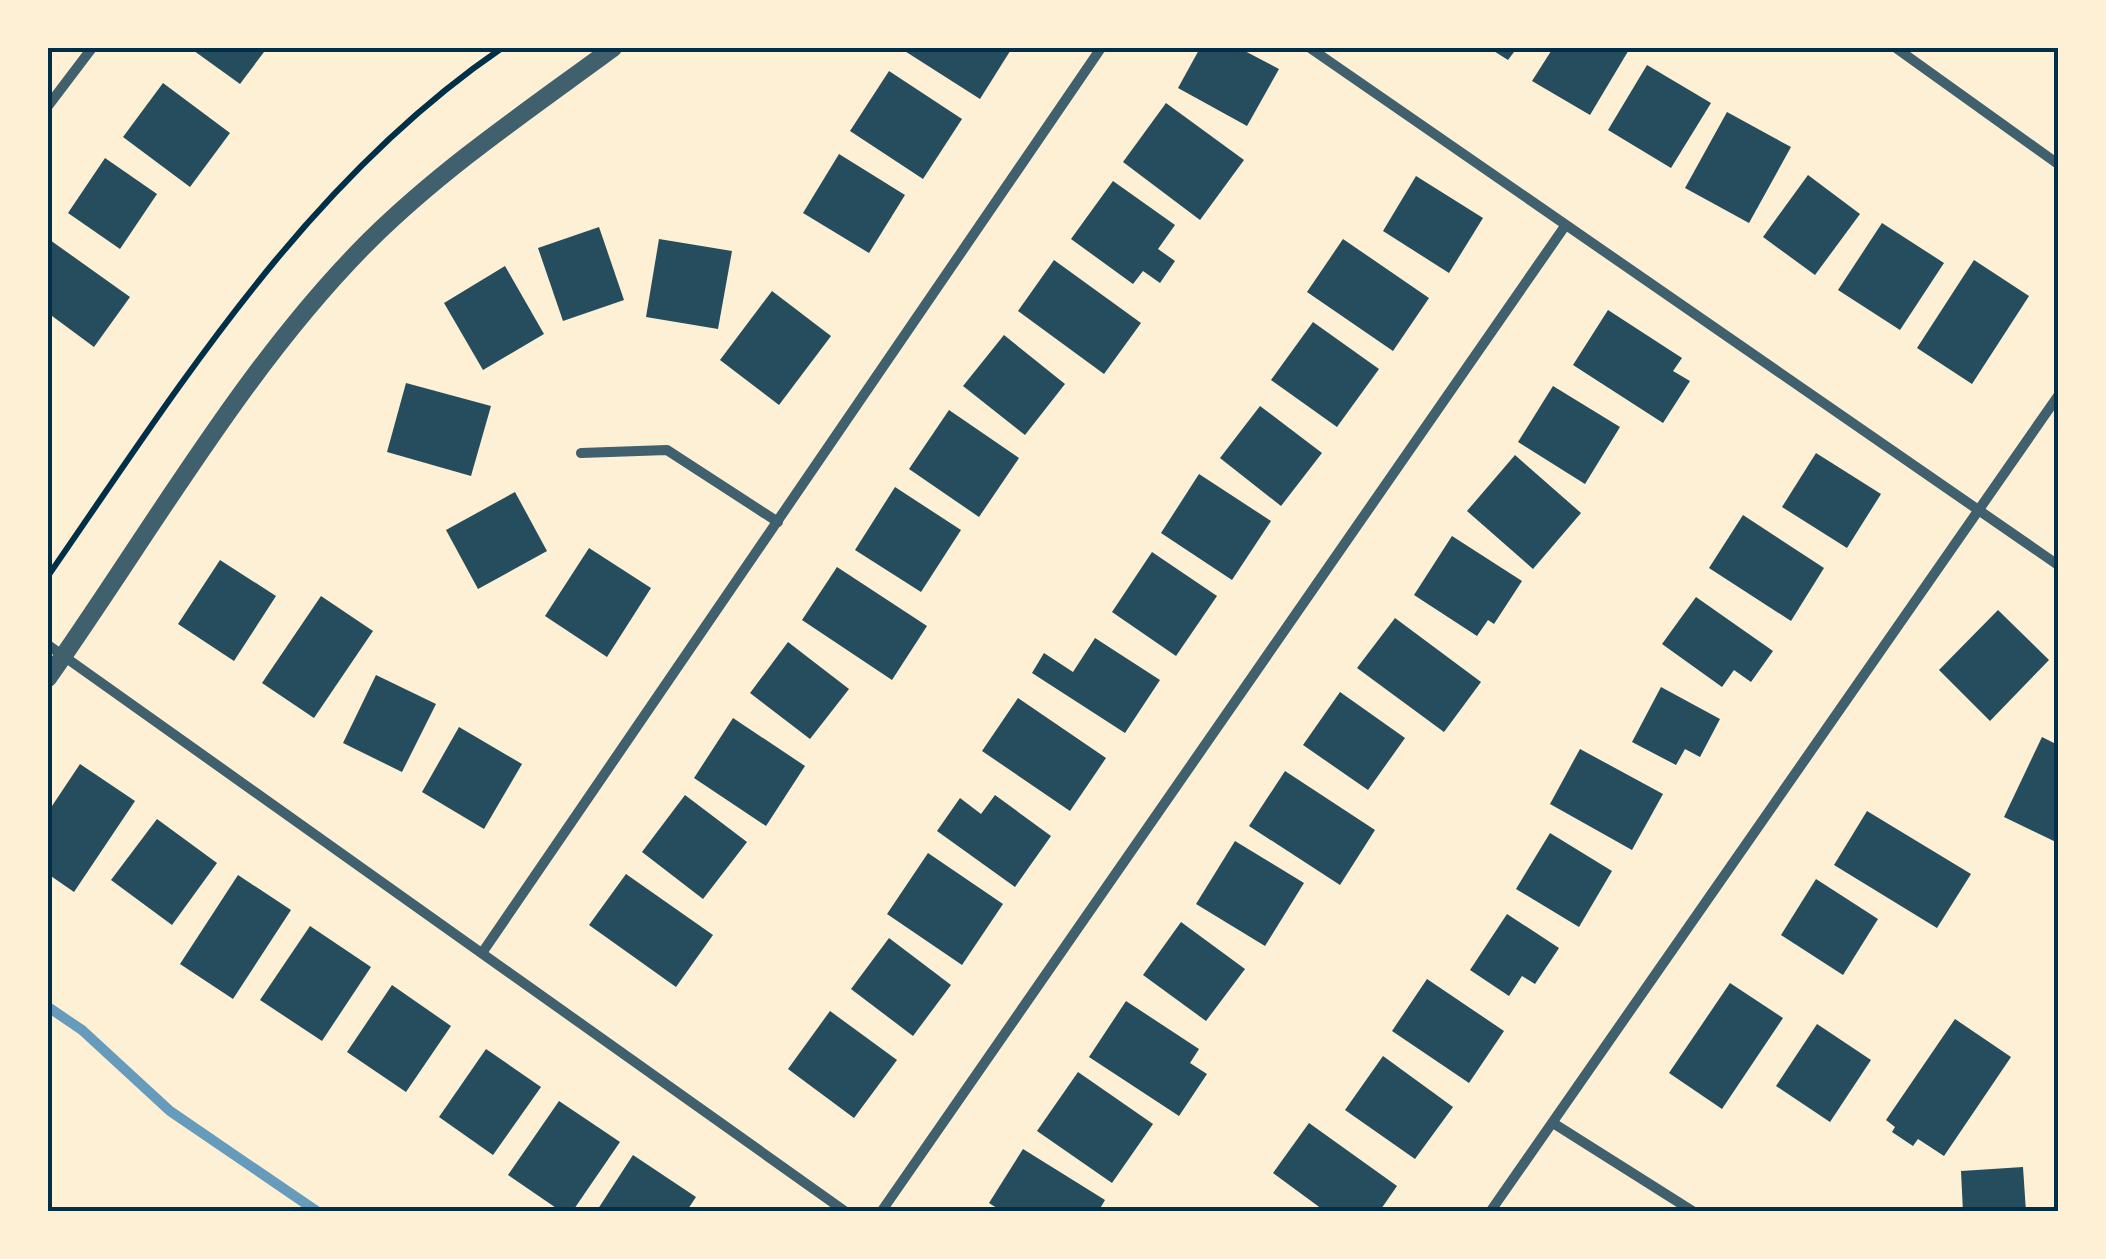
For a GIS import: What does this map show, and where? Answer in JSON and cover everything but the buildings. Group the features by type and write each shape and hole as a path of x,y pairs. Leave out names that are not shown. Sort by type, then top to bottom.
{"street":[{"path":"48,106 92,48"},
{"path":"48,678 56,650 299,322 367,243 424,188 614,48"},
{"path":"482,954 1101,48"},
{"path":"1310,48 2058,564"},
{"path":"1896,48 2058,164"},
{"path":"881,1212 1565,226"},
{"path":"1490,1212 2058,396"},
{"path":"582,453 667,450 778,522"},
{"path":"56,650 846,1212"},
{"path":"1553,1123 1694,1212"}],"path":[{"path":"48,576 203,353 288,244 370,155 465,73 502,48"}],"waterway":[{"path":"48,1007 82,1030 170,1111 318,1212"}]}
